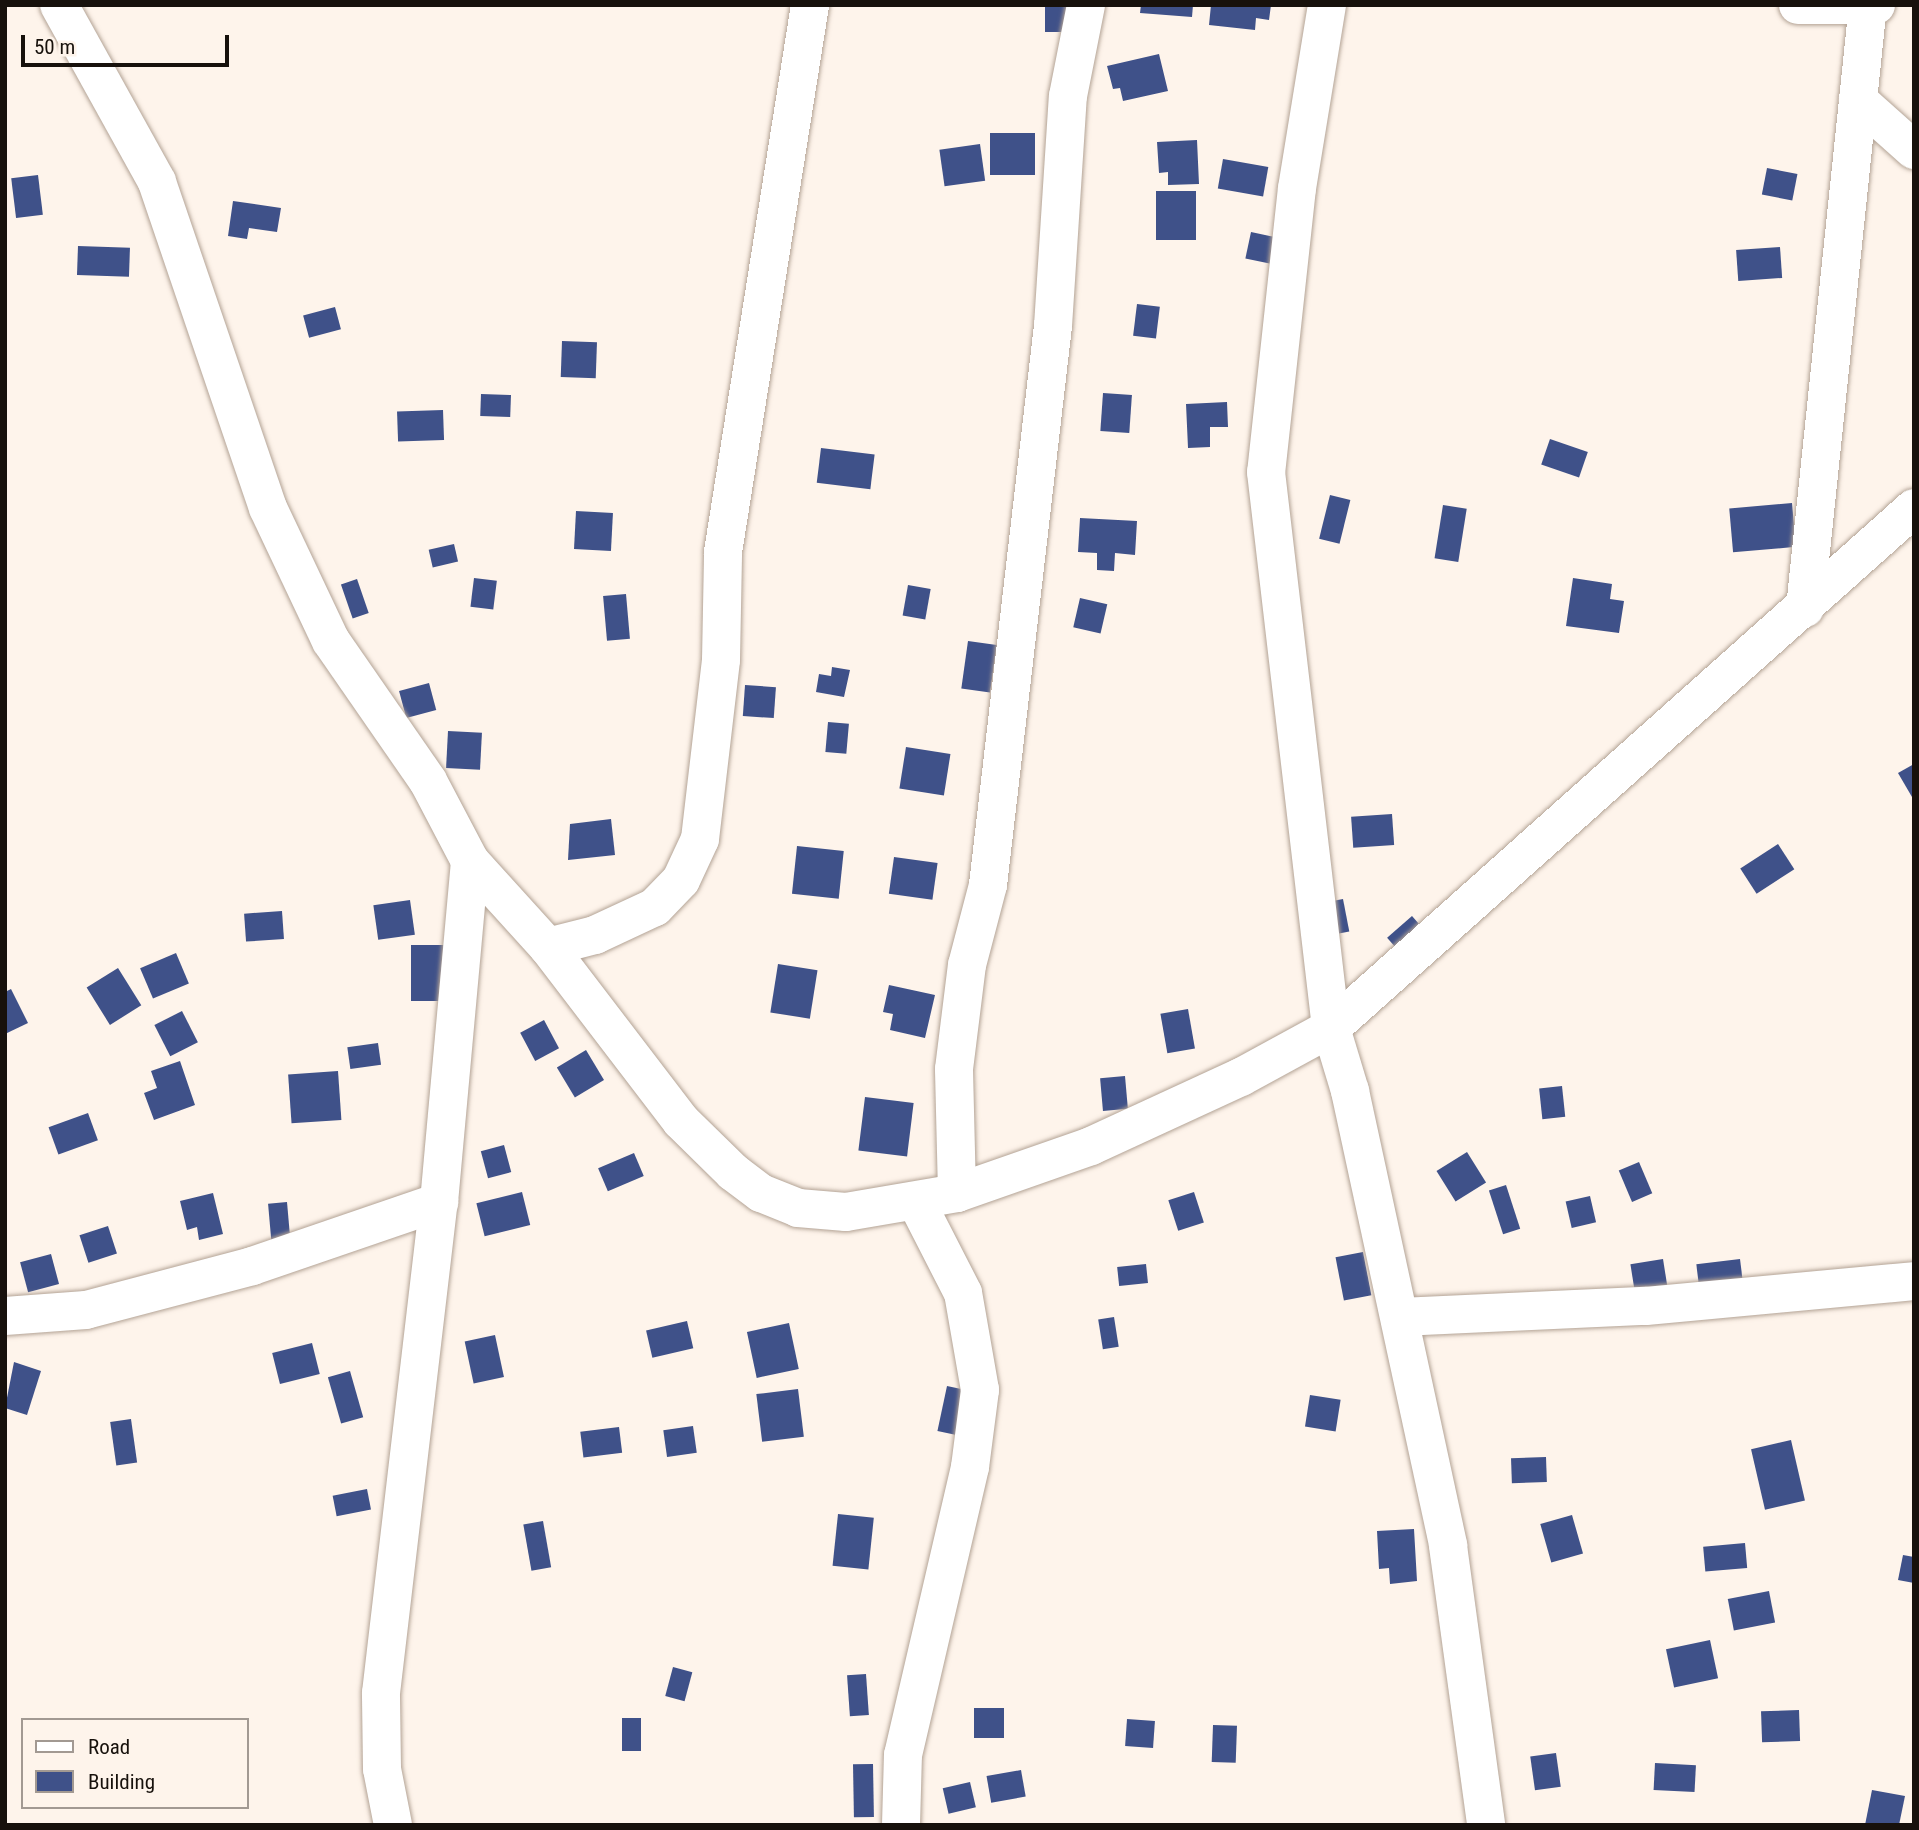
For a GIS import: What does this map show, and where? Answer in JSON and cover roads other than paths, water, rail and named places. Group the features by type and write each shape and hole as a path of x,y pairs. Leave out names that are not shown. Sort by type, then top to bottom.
{"street":[{"path":"59,5 157,182 268,508 331,642 428,781 470,861 548,947 681,1121 761,1193 798,1208 846,1212 916,1203 957,1193 1091,1146 1241,1077 1331,1028 1914,508"},
{"path":"548,947 595,936 655,907 681,880 699,839 721,660 723,552 810,5"},
{"path":"957,1193 954,1069 967,965 988,885 1053,326 1068,96 1086,5"},
{"path":"1327,5 1297,188 1266,472 1331,1028 1401,1317 1448,1546 1486,1825"},
{"path":"1798,5 1871,6 1858,100 1805,608"},
{"path":"1858,100 1914,150"},
{"path":"393,1825 382,1769 381,1693 439,1202 470,861"},
{"path":"5,1316 99,1307 252,1266 439,1202"},
{"path":"901,1825 904,1755 970,1466 980,1390 963,1293 916,1203"},
{"path":"1401,1317 1646,1306 1821,1294 1914,1281"}]}
